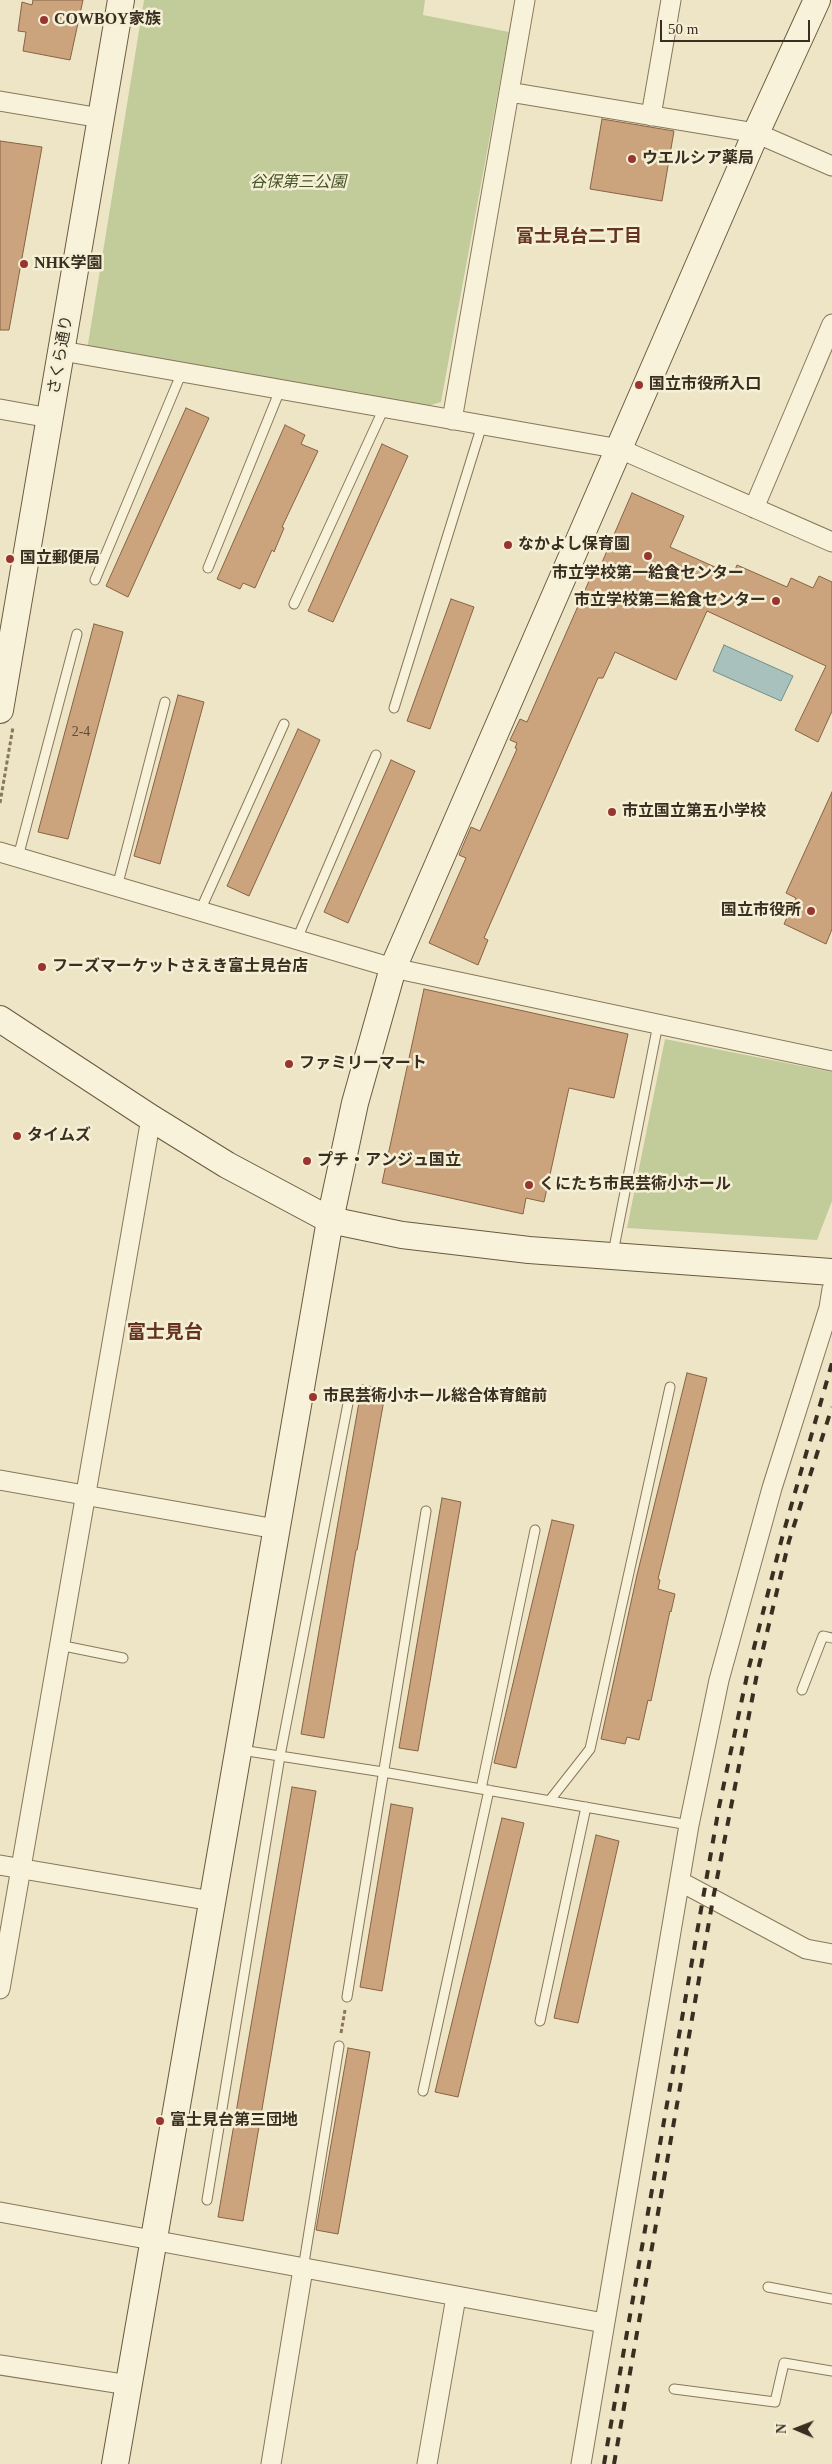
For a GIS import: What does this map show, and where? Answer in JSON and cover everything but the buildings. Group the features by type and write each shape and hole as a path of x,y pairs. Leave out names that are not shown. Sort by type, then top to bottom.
{"street":[{"name":"さくら通り","path":"0,710 121,0"},
{"path":"452,420 525,0"},
{"path":"651,116 671,0"},
{"path":"116,2464 330,1220 355,1103 393,968 620,450 756,133 817,0"},
{"path":"509,92 756,133 832,166"},
{"path":"0,101 101,118"},
{"path":"754,508 832,324"},
{"path":"62,351 620,450 832,542"},
{"path":"0,409 50,418"},
{"path":"9,855 393,968 832,1061"},
{"path":"0,1019 151,1118 280,1195 330,1220 402,1235 612,1256 832,1272"},
{"path":"0,1988 151,1118"},
{"path":"581,2464 681,1882 689,1825 719,1680 772,1488 829,1308 832,1289"},
{"path":"0,1480 276,1529"},
{"path":"0,1864 212,1901"},
{"path":"681,1882 806,1949 832,1954"},
{"path":"0,2212 303,2270 604,2324"},
{"path":"271,2464 303,2270"},
{"path":"427,2464 456,2297"},
{"path":"0,2364 129,2385"}],"lane":[{"path":"95,580 182,372"},
{"path":"208,568 280,390"},
{"path":"294,604 384,408"},
{"path":"394,708 482,425"},
{"path":"9,855 77,634"},
{"path":"117,886 165,702"},
{"path":"200,911 284,724"},
{"path":"297,940 376,754"},
{"path":"612,1256 658,1024"},
{"path":"550,1800 590,1749 670,1387"},
{"path":"207,2200 280,1756 350,1392"},
{"path":"347,1997 426,1511"},
{"path":"423,2091 485,1789 535,1530"},
{"path":"802,1690 824,1636 832,1638"},
{"path":"59,1645 123,1658"},
{"path":"238,1750 383,1772 689,1825"},
{"path":"540,2021 586,1807"},
{"path":"303,2270 339,2046"},
{"path":"768,2287 832,2299"},
{"path":"674,2389 775,2402 784,2363 832,2371"}],"path":[{"path":"339,2046 347,1997"}],"green space":[{"name":"谷保第三公園","path":"144,0 425,0 423,15 509,32 441,402 425,407 87,350"},
{"path":"665,1039 832,1072 832,1201 817,1240 627,1228"}],"water":[{"path":"724,645 793,676 781,701 713,671"}],"railway":[{"path":"604,2464 719,1807 748,1671 782,1538 832,1363"},
{"path":"614,2464 713,1899 757,1674 789,1541 832,1407"}],"place":[{"name":"COWBOY家族","path":"44,20"},
{"name":"ウエルシア薬局","path":"632,159"},
{"name":"NHK学園","path":"24,264"},
{"name":"国立市役所入口","path":"639,385"},
{"name":"なかよし保育園","path":"508,545"},
{"name":"市立学校第一給食センター","path":"648,556"},
{"name":"国立郵便局","path":"10,559"},
{"name":"市立学校第二給食センター","path":"776,601"},
{"name":"市立国立第五小学校","path":"612,812"},
{"name":"国立市役所","path":"811,911"},
{"name":"フーズマーケットさえき富士見台店","path":"42,967"},
{"name":"ファミリーマート","path":"289,1064"},
{"name":"タイムズ","path":"17,1136"},
{"name":"プチ・アンジュ国立","path":"307,1161"},
{"name":"くにたち市民芸術小ホール","path":"529,1185"},
{"name":"市民芸術小ホール総合体育館前","path":"313,1397"},
{"name":"富士見台第三団地","path":"160,2121"}],"district":[{"name":"富士見台二丁目","path":"579,237"},
{"name":"富士見台","path":"165,1333"}]}
